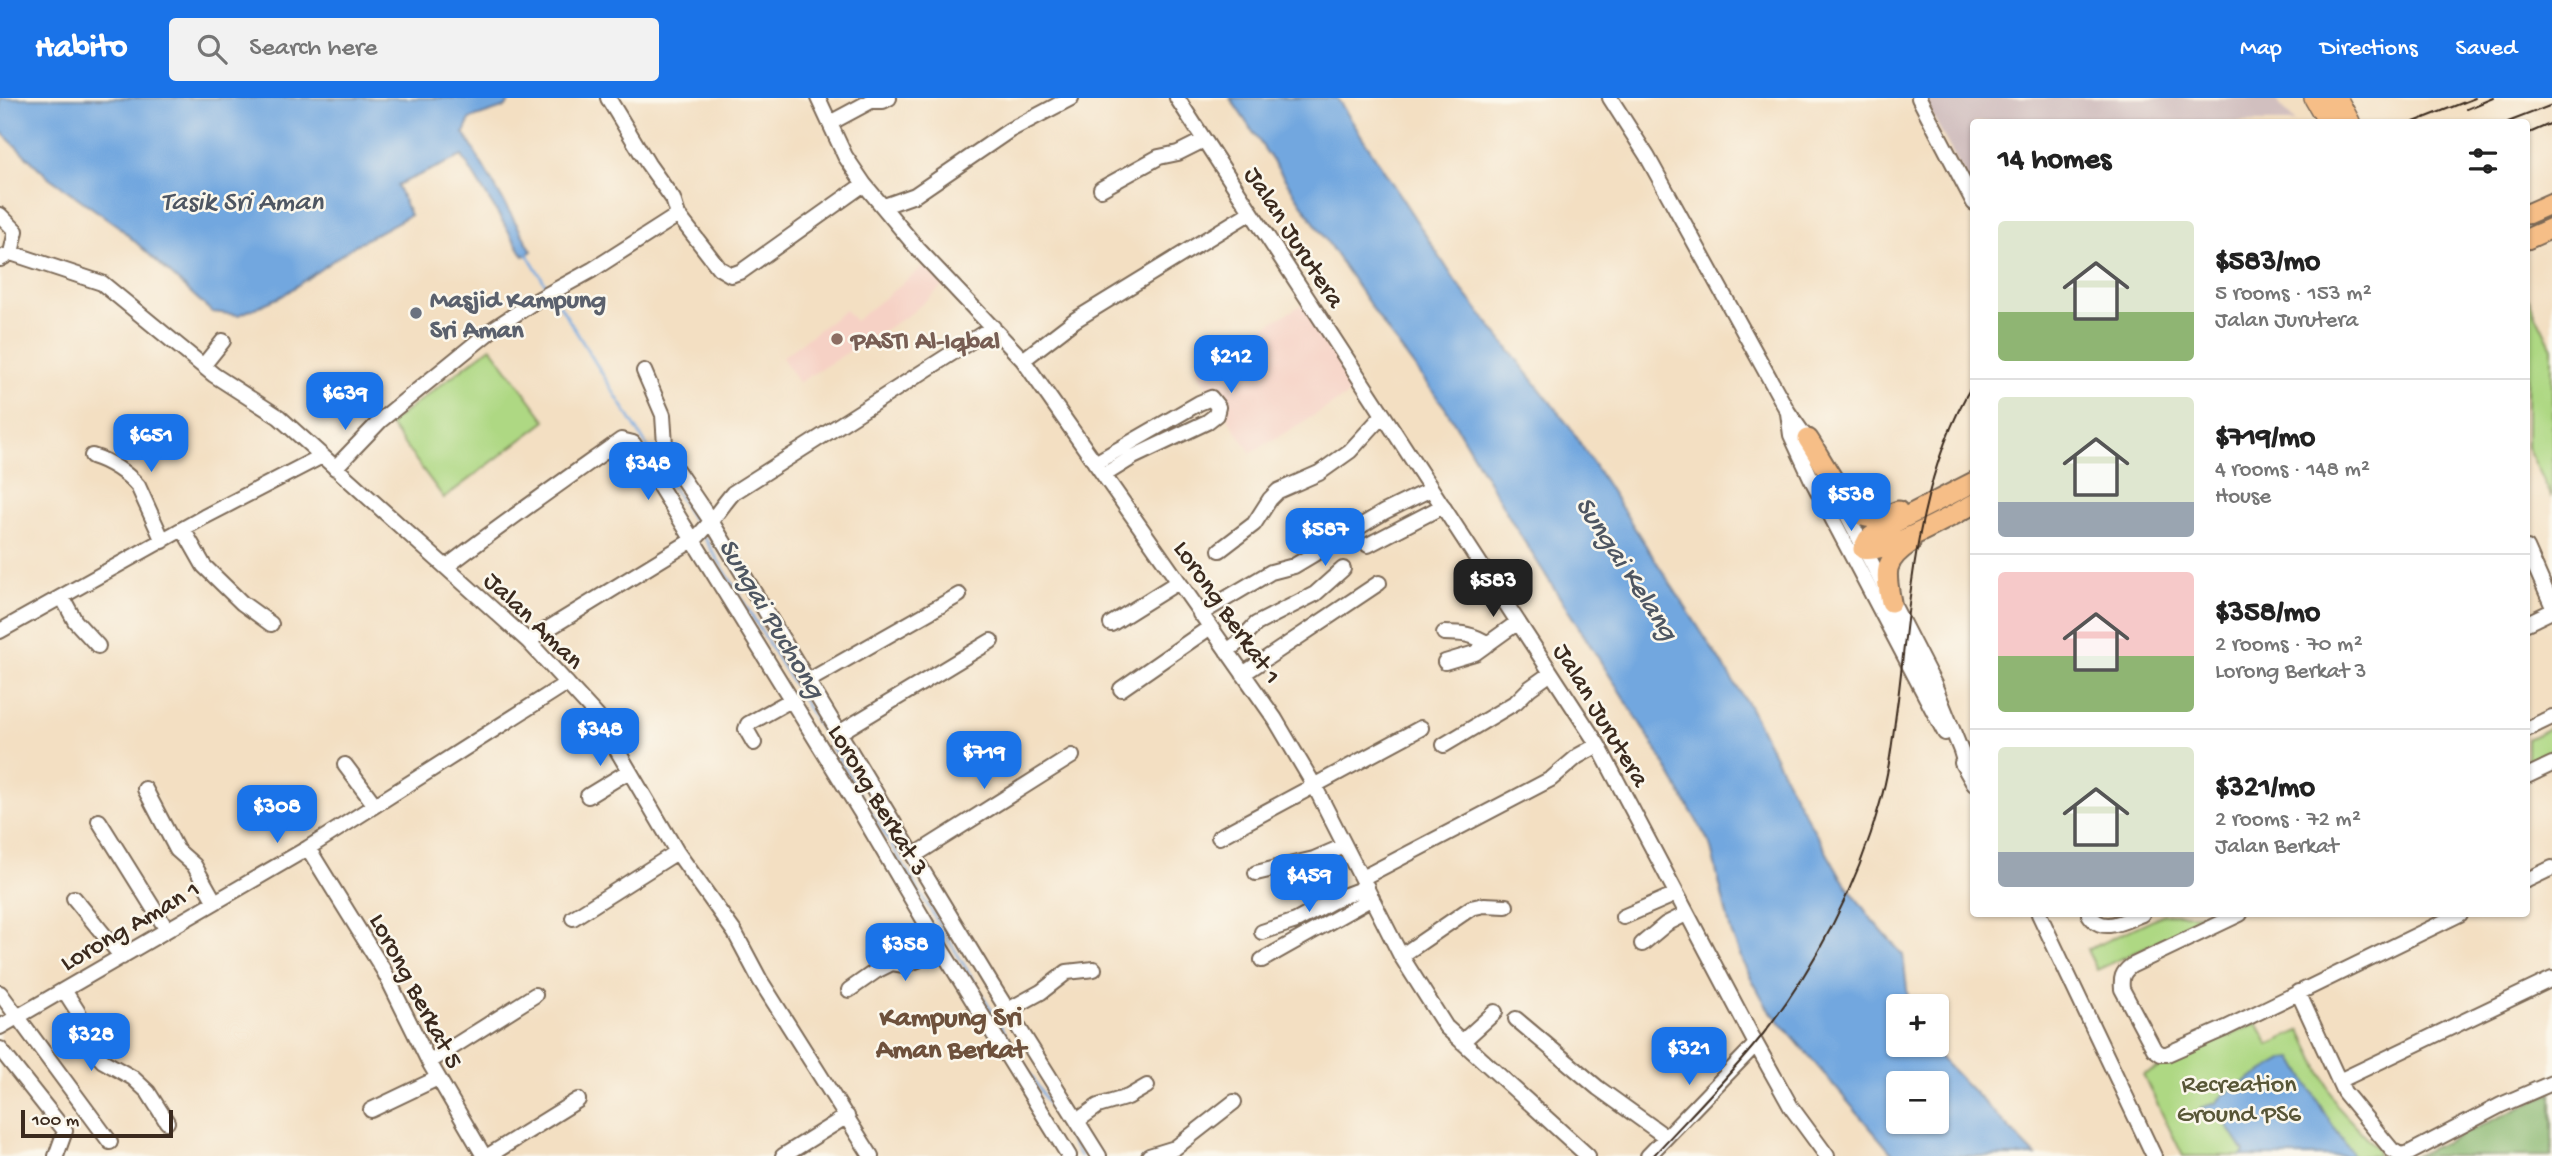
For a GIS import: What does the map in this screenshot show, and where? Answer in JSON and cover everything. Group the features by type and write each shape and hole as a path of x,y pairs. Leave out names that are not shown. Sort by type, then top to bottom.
{"highway":[{"path":"2315,98 2327,119"},
{"path":"2336,98 2347,119"}],"main road":[{"path":"2530,213 2552,203"},
{"path":"2530,238 2552,228"},
{"path":"1808,439 1853,510 1861,515 1870,518 1884,517 1944,496"},
{"path":"1966,508 1896,543 1874,551 1863,549 1868,539 1880,530 1970,484"},
{"path":"1891,602 1886,581 1887,566 1892,557 1966,508"}],"street":[{"path":"608,98 673,199 678,215 719,268 731,275 736,275 864,184"},
{"name":"Lorong Berkat 1","path":"818,98 845,156 864,184 918,249 1023,360 1275,719 1314,785 1401,956 1446,1027 1588,1156"},
{"path":"830,123 871,101 889,98"},
{"path":"884,206 915,195 1010,130 1071,98"},
{"name":"Jalan Jurutera","path":"1177,98 1598,745 1756,1044 1791,1107 1823,1155"},
{"path":"1611,98 1653,167 1788,412 1808,439 1934,684 1967,771"},
{"path":"1919,98 1970,194"},
{"path":"1101,189 1159,157 1178,153 1204,140"},
{"path":"1023,360 1075,320 1251,212"},
{"path":"0,215 16,231 5,256"},
{"path":"335,468 391,411 493,329 678,215"},
{"name":"Jalan Aman","path":"5,256 102,283 203,366 279,417 528,641 597,716 677,852 735,933 760,980 871,1156"},
{"path":"528,641 701,532 733,493 993,327"},
{"path":"203,366 223,341"},
{"path":"644,371 663,415 669,459 701,532"},
{"path":"1210,398 1218,407 1216,415 1207,422 1133,457 1099,469 1199,403 1210,398"},
{"path":"1788,412 1791,435 1803,461 1900,649 1970,777"},
{"path":"1220,550 1254,524 1278,491 1319,473 1350,451 1383,415"},
{"path":"446,567 523,508 557,487 621,440 633,443 808,681 1099,1156"},
{"path":"92,456 104,460 138,486 163,541"},
{"path":"0,631 183,529 322,456"},
{"path":"1803,461 1845,530 1863,549 1868,575 1895,628 1900,649"},
{"path":"1200,614 1271,572 1294,566 1384,512 1431,489"},
{"path":"1368,545 1443,506"},
{"path":"183,529 204,566 242,603 271,624"},
{"name":"Lorong Berkat 3","path":"701,532 791,700 1069,1156"},
{"path":"2530,555 2552,605"},
{"path":"1227,651 1256,624 1315,594 1343,569"},
{"path":"1111,624 1178,582"},
{"path":"1243,674 1379,583"},
{"path":"808,681 959,595"},
{"path":"62,597 75,621 98,646"},
{"path":"2530,622 2552,611"},
{"path":"1445,662 1468,656 1518,622"},
{"path":"1121,689 1209,628"},
{"path":"1444,633 1462,632 1475,635 1489,643"},
{"path":"839,733 991,641"},
{"path":"1444,745 1516,702 1551,673"},
{"name":"Lorong Aman 1","path":"0,1027 308,848 566,683"},
{"path":"754,743 746,726 791,700"},
{"path":"2530,728 2552,717"},
{"path":"1219,837 1420,728"},
{"path":"1262,960 1367,888 1551,779 1578,756 1598,745"},
{"path":"889,859 913,851 1072,756"},
{"path":"2530,775 2552,764"},
{"path":"345,765 375,805"},
{"path":"588,796 629,771"},
{"path":"145,789 177,850 194,865 215,902"},
{"path":"860,811 880,799"},
{"path":"99,821 167,930"},
{"path":"1256,873 1314,859 1344,846"},
{"name":"Lorong Berkat 5","path":"308,848 384,971 429,1062 486,1156"},
{"path":"573,918 677,852"},
{"path":"2530,879 2552,868"},
{"path":"1262,932 1296,921 1338,898 1367,888"},
{"path":"1623,917 1676,894"},
{"path":"74,898 122,957"},
{"path":"1401,956 1471,908 1485,905 1506,906"},
{"path":"1642,944 1666,924 1686,914"},
{"path":"2040,917 2154,1156"},
{"path":"2091,917 2102,925 2112,926 2134,917"},
{"path":"2234,917 2124,971 2122,989 2154,1049 2161,1054 2167,1054 2226,1028 2454,917"},
{"path":"849,990 876,971 892,964 904,965 919,960 938,944"},
{"path":"1008,1010 1033,997 1067,972 1094,969"},
{"path":"2339,1081 2552,979"},
{"path":"968,993 990,982"},
{"path":"64,990 78,1013 93,1051 103,1061 133,1078 148,1092 167,1122"},
{"path":"2298,992 2344,1092 2392,1150 2401,1155 2552,1083"},
{"path":"0,993 110,1142"},
{"path":"429,1062 535,995"},
{"path":"1462,1042 1495,1012"},
{"path":"1516,1019 1598,1088 1665,1137"},
{"path":"1648,1156 1756,1044"},
{"path":"0,1049 65,1131 56,1156"},
{"path":"371,1110 438,1078"},
{"path":"1077,1121 1098,1107 1128,1097 1147,1086"},
{"path":"486,1156 578,1100"},
{"path":"1149,1156 1182,1143 1234,1102"},
{"path":"783,1156 847,1116"}],"shaded area":[{"path":"1923,98 2274,98 2292,119 1970,119 1970,186"},
{"name":"PASTI Al-Iqbal","path":"928,263 944,285 910,314 798,383 782,357 845,310 855,321"},
{"path":"1303,304 1358,389 1251,453 1195,368"}],"green space":[{"path":"2530,302 2552,348 2552,497 2530,453"},
{"path":"491,347 546,421 444,498 389,424"},
{"path":"2552,727 2552,755 2530,766 2530,738"},
{"path":"2158,917 2210,917 2097,970 2087,950"},
{"name":"Recreation Ground PS6","path":"2257,1023 2269,1045 2301,1030 2337,1106 2377,1149 2378,1156 2183,1156 2143,1075"},
{"path":"2552,1093 2552,1156 2415,1156"}],"water":[{"name":"Tasik Sri Aman","path":"0,98 511,98 506,107 470,119 464,133 532,251 524,256 462,156 397,185 410,215 355,245 282,296 239,315 212,312 118,226 47,176 0,131"},
{"name":"Sungai Kelang","path":"1230,98 1337,98 1456,282 1569,426 1749,706 1840,876 1873,921 1903,955 1908,994 1886,994 1886,1057 1940,1057 2036,1156 1894,1156 1767,1007 1743,963 1731,932 1710,844 1650,739 1517,530 1446,409 1391,336"},
{"path":"2293,1058 2352,1156 2241,1156 2244,1152 2219,1113 2205,1116 2200,1108 2216,1103 2223,1095 2285,1059"}],"waterway":[{"name":"Sungai Puchong","path":"526,252 548,288"},
{"name":"Sungai Puchong","path":"554,296 698,528"},
{"name":"Sungai Puchong","path":"704,537 1080,1156"}],"tram line":[{"path":"2422,119 2475,98"},
{"path":"2467,109 2493,98"},
{"path":"2516,119 2552,105"},
{"path":"2530,133 2552,123"},
{"path":"1653,1156 1734,1068 1780,1012 1816,956 1859,866 1880,803 1889,764 1913,576 1928,496 1940,456 1970,390"}],"place":[{"name":"Masjid Kampung Sri Aman","path":"416,313"},
{"name":"PASTI Al-Iqbal","path":"837,339"}],"district":[{"name":"Kampung Sri Aman Berkat","path":"951,1031"}]}
